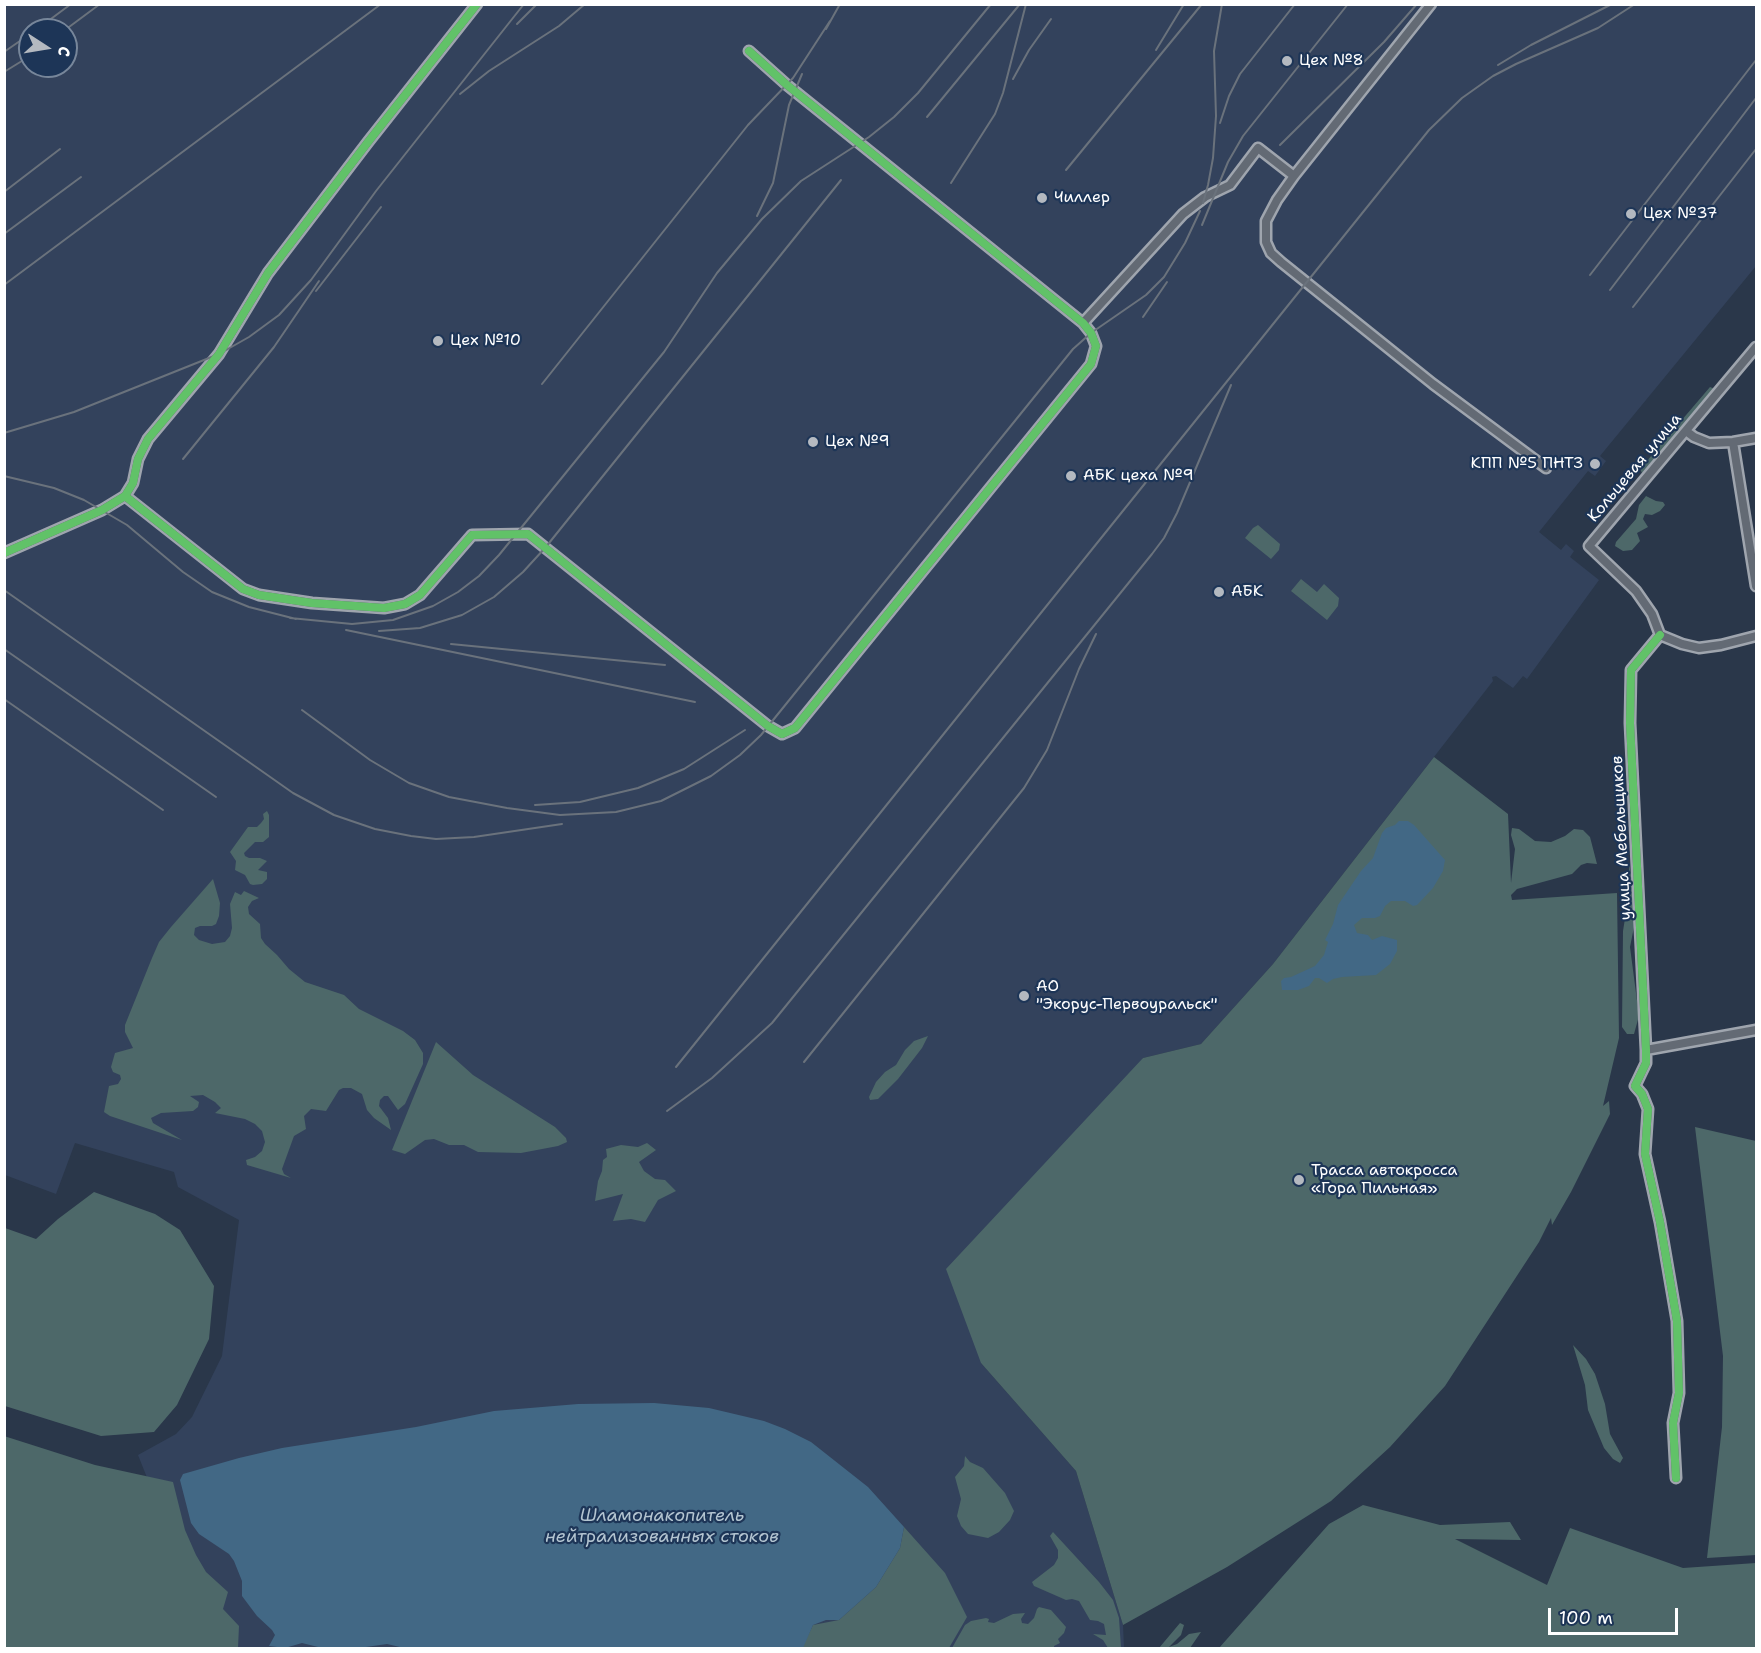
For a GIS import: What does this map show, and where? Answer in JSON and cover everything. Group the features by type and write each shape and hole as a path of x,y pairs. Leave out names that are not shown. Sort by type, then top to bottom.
{"street":[{"path":"4,554 102,510 125,496 133,483 138,459 148,439 219,354 268,273 477,4"},
{"path":"1431,4 1294,176 1266,221 1266,242 1271,253 1433,384 1546,468"},
{"path":"125,496 243,589 260,595 312,603 384,608 405,604 420,596 472,535 528,534 768,726 777,732 786,733 795,728 1091,363 1096,346 1083,322 787,85 749,51"},
{"path":"1083,322 1184,214 1205,197 1230,185 1258,148 1294,176"},
{"name":"Кольцевая улица","path":"1660,635 1652,614 1636,591 1589,546 1756,347"},
{"path":"1686,431 1709,443 1756,438"},
{"path":"1733,442 1756,586"},
{"path":"1660,635 1699,648 1756,636"},
{"name":"улица Мебельщиков","path":"1660,635 1631,670 1630,723 1646,1050 1646,1063 1635,1086 1642,1094 1647,1109 1645,1154 1660,1222 1677,1321 1679,1393 1673,1423 1676,1478"},
{"path":"1646,1050 1756,1030"}],"shaded area":[{"path":"4,5 1756,5 1756,266 1600,456 1606,461 1595,476 1588,471 1539,532 1561,550 1566,544 1574,551 1570,557 1599,580 1527,679 1523,676 1513,688 1496,676 1492,677 1493,681 1273,964 1201,1044 1143,1058 981,1363 1076,1471 1123,1625 1124,1648 215,1648 138,1455 176,1434 192,1417 222,1356 239,1220 178,1187 174,1172 75,1143 56,1194 5,1175"}],"green space":[{"path":"1710,387 1715,389 1642,473 1640,469"},
{"path":"1646,496 1663,502 1665,505 1652,515 1645,514 1643,519 1648,527 1637,533 1640,541 1632,550 1623,551 1615,546 1616,542 1636,519 1639,505"},
{"path":"1258,525 1280,544 1279,550 1271,559 1245,538"},
{"path":"1301,579 1317,592 1324,584 1339,598 1338,606 1327,620 1291,591"},
{"name":"Трасса автокросса «Гора Пильная»","path":"1434,757 1508,814 1511,883 1515,849 1511,835 1512,828 1519,829 1535,841 1551,842 1574,829 1583,830 1590,837 1597,864 1581,865 1572,874 1517,889 1511,895 1512,900 1617,893 1619,1038 1603,1106 1609,1101 1610,1114 1552,1225 1551,1218 1539,1242 1445,1386 1390,1447 1331,1501 1227,1567 1123,1625 1076,1471 981,1363 946,1269 1143,1058 1201,1044 1273,964"},
{"path":"267,811 269,837 263,842 255,842 244,853 249,858 260,858 267,861 258,870 267,872 267,879 262,884 253,885 245,875 235,870 236,861 230,852 248,827 257,827 261,823 264,819 263,814"},
{"path":"1629,862 1635,906 1635,922 1630,947 1639,1016 1634,1034 1627,1034 1622,1027 1623,931 1629,893"},
{"path":"213,879 220,903 219,916 216,924 212,926 195,928 194,935 199,940 212,944 225,942 230,936 232,928 230,904 235,892 241,895 244,891 259,898 252,901 248,907 249,914 260,924 261,938 265,944 289,969 305,982 344,995 359,1009 403,1031 415,1040 423,1053 423,1064 405,1104 398,1110 388,1096 380,1100 379,1106 388,1118 391,1130 374,1118 367,1110 362,1094 351,1088 339,1090 326,1111 311,1109 304,1116 306,1129 294,1136 282,1169 284,1174 291,1178 247,1165 246,1160 262,1151 265,1142 262,1131 245,1119 215,1113 221,1108 203,1095 190,1096 199,1102 198,1107 193,1111 161,1113 151,1118 153,1123 182,1140 104,1112 109,1086 118,1084 121,1079 111,1067 115,1053 133,1048 125,1032 125,1025 159,942"},
{"path":"928,1036 922,1048 898,1079 878,1099 870,1100 869,1097 876,1082 885,1072 896,1065 914,1041"},
{"path":"436,1042 473,1075 555,1127 567,1142 521,1153 478,1152 464,1145 449,1145 434,1139 425,1140 405,1154 392,1150"},
{"path":"1695,1127 1756,1141 1756,1555 1707,1558 1722,1427 1723,1356"},
{"path":"647,1143 656,1150 639,1162 644,1171 655,1179 665,1180 676,1191 658,1200 645,1222 631,1219 613,1221 623,1194 595,1201 603,1160 607,1157 606,1149 621,1145 638,1147"},
{"path":"94,1192 155,1214 180,1230 214,1286 209,1339 177,1405 154,1432 101,1436 5,1406 5,1228 36,1239"},
{"path":"1573,1345 1586,1359 1595,1374 1605,1404 1610,1434 1623,1458 1620,1463 1613,1459 1604,1448 1588,1410 1585,1385"},
{"path":"4,1436 95,1465 173,1482 185,1530 196,1555 206,1572 228,1592 223,1609 239,1626 238,1648 5,1648"},
{"path":"965,1456 970,1462 983,1468 1005,1493 1014,1511 1010,1520 999,1532 988,1538 968,1534 961,1526 957,1516 961,1499 955,1477 964,1466"},
{"path":"1363,1505 1440,1525 1510,1522 1521,1540 1455,1539 1547,1585 1570,1528 1683,1568 1756,1563 1756,1648 1219,1648 1329,1524"},
{"path":"904,1527 945,1573 967,1617 949,1648 802,1648 813,1625 839,1620 876,1587 900,1548"},
{"path":"1053,1532 1113,1600 1119,1618 1121,1648 1108,1648 1103,1640 1093,1634 1106,1635 1104,1624 1090,1620 1079,1601 1066,1600 1034,1586 1032,1582 1054,1565 1058,1558 1058,1550 1050,1536"},
{"path":"1039,1607 1051,1610 1066,1627 1058,1639 1060,1643 1054,1648 952,1648 965,1625 971,1621 986,1618 989,1619 988,1622 994,1623 1013,1614 1025,1613 1021,1619 1022,1623 1028,1624"},
{"path":"1180,1623 1184,1625 1181,1635 1169,1647 1177,1644 1189,1634 1201,1632 1190,1648 1159,1648"}],"water":[{"path":"1399,821 1408,821 1414,825 1445,860 1443,871 1433,888 1417,905 1413,906 1405,901 1391,901 1385,906 1380,916 1362,918 1354,925 1357,933 1368,935 1372,940 1382,936 1397,940 1397,951 1390,964 1376,975 1342,977 1327,983 1315,978 1309,986 1298,990 1282,990 1281,981 1284,978 1315,966 1324,955 1328,942 1325,940 1333,924 1338,905 1361,871 1373,858 1382,833"},
{"name":"Шламонакопитель нейтрализованных стоков","path":"654,1403 709,1408 764,1421 785,1429 811,1442 868,1487 904,1527 900,1548 876,1587 839,1620 826,1620 813,1625 803,1648 404,1648 387,1644 366,1647 318,1647 302,1643 285,1648 269,1646 275,1635 242,1596 242,1581 234,1561 229,1554 199,1534 191,1523 180,1480 183,1474 282,1448 416,1427 494,1411 578,1404"}],"railway":[{"path":"52,18 71,4"},
{"path":"78,20 100,4"},
{"path":"4,285 381,4"},
{"path":"4,433 74,412 219,354 249,337 279,315 311,280 376,191 524,4"},
{"path":"517,24 537,4"},
{"path":"460,94 489,71 559,26 585,4"},
{"path":"826,29 840,4"},
{"path":"290,618 352,624 393,620 433,606 458,592 479,576 499,555 664,352 717,273 762,219 801,181 869,137 894,117 918,93 991,4"},
{"path":"927,117 1020,4"},
{"path":"951,183 995,114 1003,93 1026,4"},
{"path":"1156,50 1184,4"},
{"path":"1066,170 1202,4"},
{"path":"1203,203 1213,158 1216,116 1214,51 1222,4"},
{"path":"1220,123 1229,96 1240,74 1295,4"},
{"path":"1202,225 1228,162 1243,136 1348,4"},
{"path":"1280,145 1384,42 1417,4"},
{"path":"1498,65 1531,45 1612,4"},
{"path":"676,1067 1429,130 1462,98 1493,76 1598,28 1635,4"},
{"path":"1013,79 1029,50 1051,19"},
{"path":"542,384 748,125 793,78 830,21"},
{"path":"4,52 18,42"},
{"path":"1590,275 1756,60"},
{"path":"4,72 18,63"},
{"path":"757,216 773,183 789,105 802,74"},
{"path":"1610,290 1756,98"},
{"path":"4,192 60,149"},
{"path":"1633,307 1756,149"},
{"path":"4,234 81,177"},
{"path":"379,631 420,628 462,615 494,597 523,572 545,548 841,180"},
{"path":"316,291 381,207"},
{"path":"302,710 370,760 409,783 449,797 507,808 560,815 616,812 661,801 711,776 740,755 761,735 1073,349 1091,333 1146,295 1164,277 1185,243 1200,211"},
{"path":"183,459 274,347 319,281"},
{"path":"1143,317 1167,282"},
{"path":"667,1111 712,1078 772,1023 1152,554 1164,538 1177,513 1231,385"},
{"path":"4,476 54,488 84,500 127,525 183,572 212,592 249,607 296,619"},
{"path":"4,590 293,793 334,815 375,829 436,839 474,837 562,824"},
{"path":"346,630 695,702"},
{"path":"804,1062 1024,788 1047,750 1079,669 1096,634"},
{"path":"451,644 665,665"},
{"path":"4,649 216,797"},
{"path":"4,699 163,810"},
{"path":"535,805 580,802 638,788 684,769 745,730"}],"cycle path":[{"path":"4,553 102,510 125,496 133,483 138,459 148,439 219,354 268,273 477,4"},
{"path":"125,496 243,589 259,595 312,603 384,608 405,604 420,595 472,535 528,534 768,726 782,734 795,728 1091,364 1096,346 1091,333 1083,323 787,85 749,51"},
{"path":"1660,635 1631,670 1630,723 1646,1050 1646,1063 1635,1086 1642,1094 1648,1109 1645,1154 1660,1222 1677,1321 1679,1393 1673,1423 1676,1478"}],"place":[{"name":"Цех №8","path":"1287,61"},
{"name":"Чиллер","path":"1042,198"},
{"name":"Цех №37","path":"1631,214"},
{"name":"Цех №10","path":"438,341"},
{"name":"Цех №9","path":"813,442"},
{"name":"КПП №5 ПНТЗ","path":"1595,464"},
{"name":"АБК цеха №9","path":"1071,476"},
{"name":"АБК","path":"1219,592"},
{"name":"АО \"Экорус-Первоуральск\"","path":"1024,996"},
{"name":"Трасса автокросса «Гора Пильная»","path":"1299,1180"}]}
